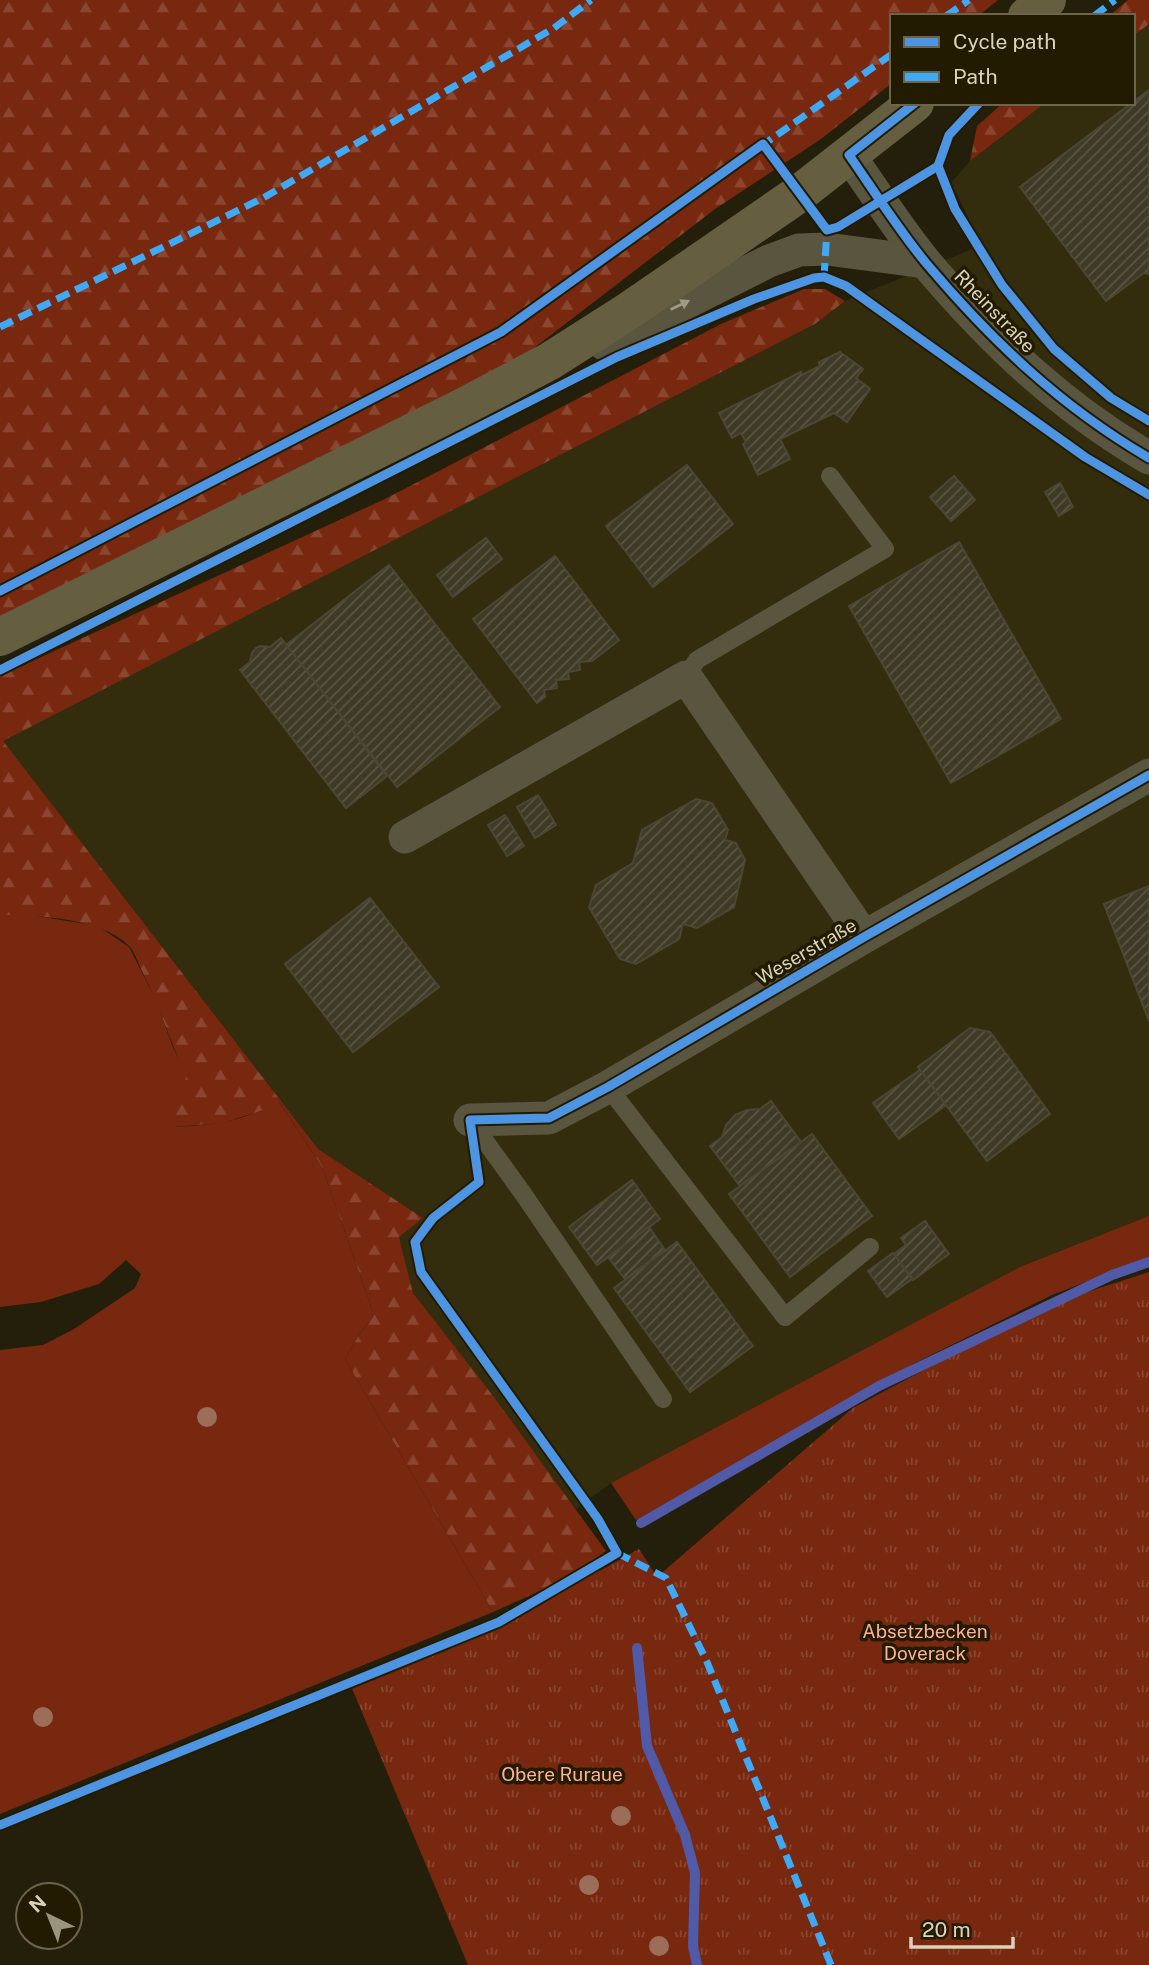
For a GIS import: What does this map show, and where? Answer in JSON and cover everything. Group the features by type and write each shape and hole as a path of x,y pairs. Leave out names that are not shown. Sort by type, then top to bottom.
{"main road":[{"path":"1030,14 1047,0"},
{"path":"0,637 551,361 800,193 912,105"}],"street":[{"name":"Rheinstraße","path":"849,155 925,262 995,338 1040,382 1105,432 1149,458"},
{"path":"551,361 579,357 769,261 799,250 827,249 925,262"},
{"path":"405,837 686,677"},
{"name":"Weserstraße","path":"686,677 864,937"},
{"name":"Weserstraße","path":"470,1120 549,1118 608,1087 1149,775"}],"lane":[{"path":"686,677 697,660 885,549 830,476"},
{"path":"608,1087 785,1317 870,1247"},
{"path":"470,1120 663,1399"}],"shaded area":[{"path":"1149,24 1149,1216 1020,1268 611,1483 576,1509 413,1293 399,1237 423,1218 318,1149 2,741 815,324 845,301 982,245 951,183 970,161 1042,105 1135,105 1135,34"}],"green space":[{"path":"0,0 998,0 980,14 890,14 890,85 821,139 715,209 517,361 0,617"},
{"path":"1128,0 1149,0 1149,24 1135,34 1135,14 1111,14"},
{"path":"1001,105 1042,105 970,161 977,126"},
{"path":"804,289 825,289 845,301 815,324 3,741 318,1149 423,1218 399,1237 413,1293 493,1396 606,1551 569,1578 493,1612 345,1359 374,1315 322,1167 277,1098 263,1110 223,1123 173,1127 186,1076 131,948 103,929 86,924 50,917 0,915 0,676 385,499 721,324"},
{"path":"0,915 31,915 98,926 129,947 156,1000 172,1045 187,1076 174,1127 241,1118 276,1097 322,1167 374,1315 345,1359 493,1612 0,1814 0,1350 43,1345 74,1329 135,1288 141,1274 126,1260 99,1284 41,1302 0,1307"},
{"path":"1149,1216 1149,1258 1052,1295 915,1363 636,1520 611,1483 1020,1267"},
{"name":"Absetzbecken Doverack","path":"1149,1272 1149,1965 468,1965 351,1686 603,1569 639,1549 657,1577 853,1408 1044,1306"}],"building":[{"path":"1149,90 1149,274 1144,273 1106,301 1020,187 1129,105 1135,105 1135,101"},
{"path":"840,352 863,369 856,378 870,389 847,422 834,413 780,439 790,459 758,475 743,444 746,442 741,433 732,438 719,413 801,372 802,375 820,366 819,362"},
{"path":"687,465 733,524 653,587 606,526"},
{"path":"954,476 975,500 951,521 930,497"},
{"path":"1060,483 1073,507 1059,516 1045,492"},
{"path":"486,538 502,559 453,597 437,575"},
{"path":"959,542 1061,719 951,783 849,606"},
{"path":"555,556 619,640 592,661 579,662 580,670 568,672 569,679 556,680 557,688 544,690 545,697 537,703 473,619"},
{"path":"389,565 500,707 397,787 286,645"},
{"path":"281,638 387,776 346,808 240,670 250,662 256,648 270,647"},
{"path":"538,795 556,825 535,838 517,807"},
{"path":"696,799 712,803 728,830 725,840 736,843 745,860 734,907 697,928 683,924 679,939 636,964 620,959 589,907 596,885 633,863 642,830"},
{"path":"505,815 524,846 507,856 488,825"},
{"path":"1149,886 1149,1021 1104,904"},
{"path":"370,898 439,987 353,1052 285,964"},
{"path":"970,1028 990,1032 1050,1114 987,1161 918,1067"},
{"path":"920,1070 946,1105 899,1139 873,1103"},
{"path":"771,1101 801,1142 740,1186 710,1146 722,1137 726,1125 735,1115 760,1109"},
{"path":"812,1134 872,1216 790,1277 729,1194"},
{"path":"632,1180 660,1219 597,1265 569,1227"},
{"path":"925,1221 949,1254 913,1280 894,1254 906,1245 901,1238"},
{"path":"649,1227 665,1250 625,1279 608,1257"},
{"path":"677,1242 753,1346 690,1392 614,1288"},
{"path":"893,1253 912,1279 887,1297 868,1271"}],"waterway":[{"path":"641,1523 879,1386 1112,1275 1149,1262"},
{"path":"637,1648 647,1746 685,1835 695,1873 693,1946 697,1965"}],"marked path":[{"path":"0,327 263,198 554,28 591,0"},
{"path":"949,14 969,0"},
{"path":"1097,14 1115,0"},
{"path":"760,147 890,55"},
{"path":"824,225 827,230 824,277"},
{"path":"617,1553 666,1578 707,1662 831,1965"}],"cycle path":[{"path":"912,105 849,155 926,263 976,319 1057,394 1086,417 1149,458"},
{"path":"977,105 949,135 938,166 955,209 1002,285 1054,349 1111,398 1149,421"},
{"path":"0,591 501,332 763,144 827,230 838,227 938,166"},
{"path":"0,670 617,357 754,299 814,278 824,277 846,286 1085,457 1149,495"},
{"path":"0,1825 499,1622 617,1553 598,1519 421,1272 415,1242 433,1218 479,1182 470,1120 549,1118 608,1087 1149,775"}],"park label":[{"name":"Obere Ruraue","path":"562,1774"}]}
